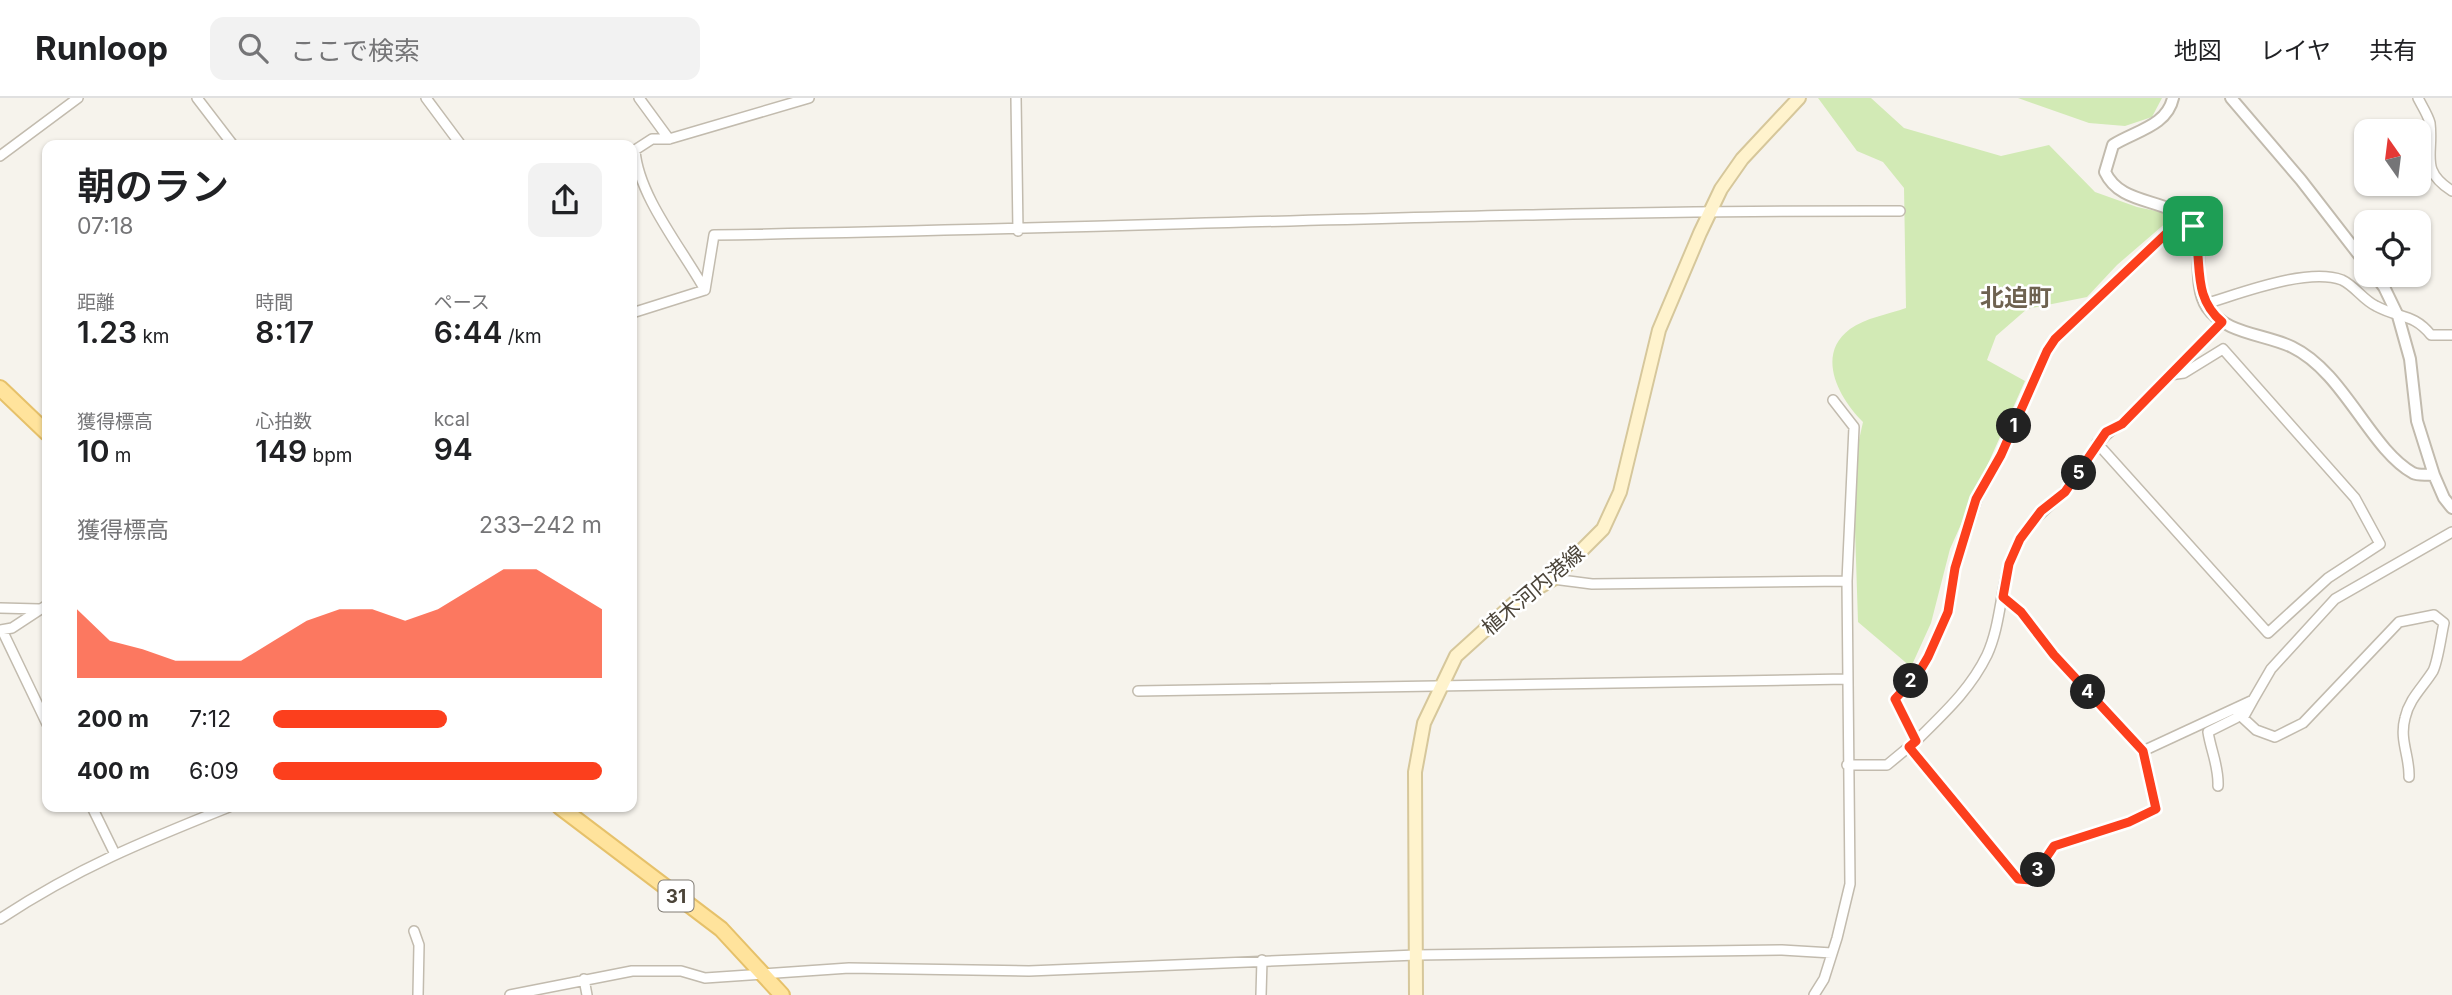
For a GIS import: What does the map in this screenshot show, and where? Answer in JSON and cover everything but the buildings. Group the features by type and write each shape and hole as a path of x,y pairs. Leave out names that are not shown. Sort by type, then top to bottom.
{"main road":[{"name":"植木河内港線","path":"1416,995 1417,746 1440,687 1456,656 1520,598 1553,579 1603,529 1620,492 1659,330 1721,189 1742,159 1799,98"},
{"path":"0,388 42,428"},
{"name":"31","path":"567,812 721,929 782,995"}],"street":[{"path":"0,156 78,98"},
{"path":"197,98 229,140"},
{"path":"426,98 456,140"},
{"path":"639,98 669,139"},
{"path":"637,148 645,142 669,139 810,98"},
{"path":"1016,98 1018,231"},
{"path":"2174,98 2168,113 2144,130 2113,145 2105,172 2113,187 2122,194 2176,213 2193,226 2198,240 2197,270 2205,304 2222,322 2293,348 2309,359 2342,390 2401,463 2415,474 2434,474"},
{"path":"2231,98 2301,180 2354,248"},
{"path":"2418,98 2430,121 2430,169 2440,183 2452,191"},
{"path":"637,168 705,290"},
{"path":"705,290 715,235 1018,231 1711,211 1900,211"},
{"path":"2003,597 2021,612 2054,655 2143,751 2156,809 2129,822 2054,846 2031,880 2018,879 1912,744 1895,699 1918,674 1948,612 1955,568 1976,499 2001,455 2047,351 2055,339 2169,231 2193,226"},
{"path":"2205,304 2271,285 2324,278 2341,280 2373,305 2398,316 2406,315 2419,321 2431,335 2452,335"},
{"path":"2385,287 2398,316 2410,359 2417,421 2434,474 2444,498 2452,508"},
{"path":"637,311 705,290"},
{"path":"1847,765 1887,765 1967,690 1987,654 2009,564 2020,539 2041,511 2065,492 2106,432 2122,424 2222,322"},
{"path":"2097,443 2268,633 2328,578 2381,544 2355,498 2223,349 2184,373 2169,375"},
{"path":"1814,995 1832,953 1850,884 1847,581 1854,427 1833,400"},
{"path":"2409,777 2410,762 2404,753 2402,737 2405,717 2436,663 2444,623 2434,615 2399,622 2303,723 2275,737 2256,730 2243,718 2271,669 2335,599 2452,532"},
{"path":"1553,579 1592,584 1847,581"},
{"path":"0,608 42,607"},
{"path":"42,608 12,628 1,630 42,714"},
{"path":"1138,691 1847,679"},
{"path":"2143,751 2253,701"},
{"path":"2218,786 2219,770 2211,754 2208,732 2236,718 2253,701"},
{"path":"94,812 114,852"},
{"path":"0,919 64,878 114,852 216,812"},
{"path":"414,931 419,945 418,995"},
{"path":"510,995 632,971 681,971 705,978 849,968 1029,971 1416,955 1782,950 1832,953"},
{"path":"1261,995 1262,960"},
{"path":"584,979 587,995"}],"green space":[{"path":"1818,98 1871,98 1904,128 2001,156 2049,145 2095,192 2137,207 2175,215 2117,265 2087,297 2027,309 1996,336 1987,360 2025,381 1950,549 1931,623 1911,667 1858,622 1853,467 1863,422 1839,389 1832,364 1840,339 1850,329 1870,319 1906,308 1904,188 1883,162 1857,151"},
{"path":"2018,98 2162,98 2152,117 2125,126 2089,123"}],"district":[{"name":"北迫町","path":"2016,297"}],"route":[{"path":"2193,226 2198,240 2197,270 2205,304 2222,322 2122,424 2106,432 2065,492 2041,511 2020,539 2009,564 2003,597 2021,612 2054,655 2143,751 2156,809 2129,822 2088,832 2054,846 2031,880 2018,879 1909,747 1916,741 1895,699 1918,674 1948,612 1955,568 1976,499 2001,455 2047,351 2055,339 2126,275 2169,231 2193,226"}]}
